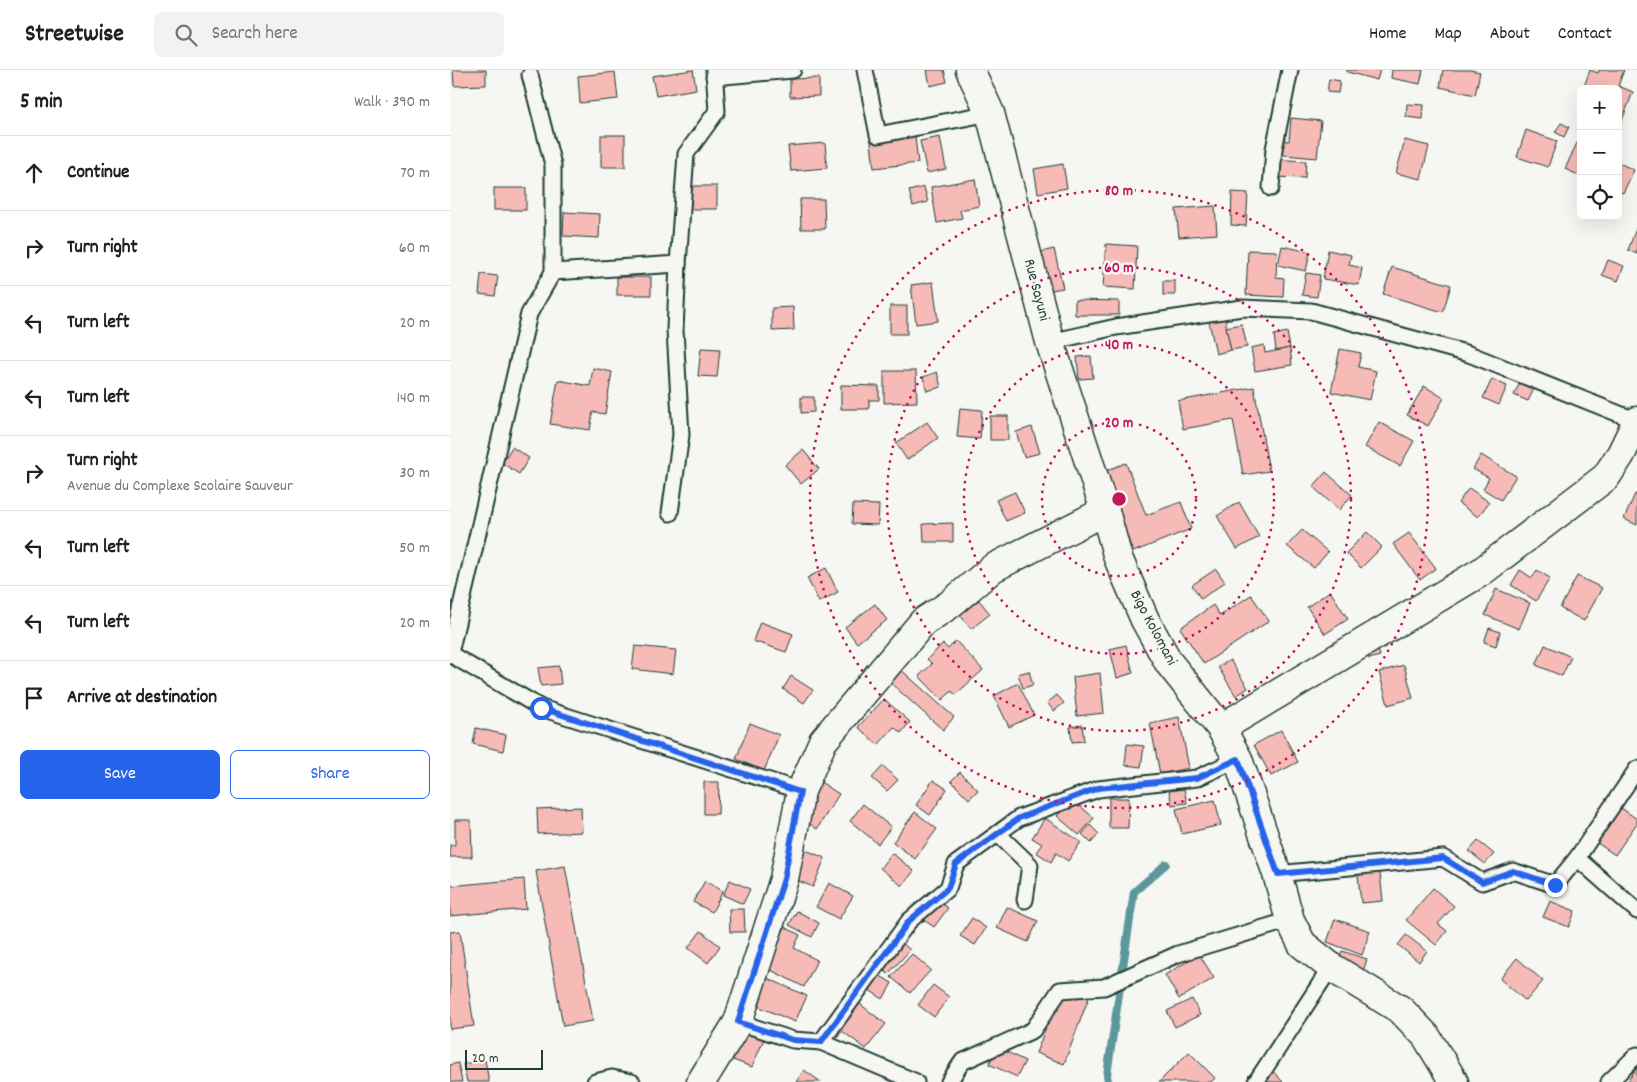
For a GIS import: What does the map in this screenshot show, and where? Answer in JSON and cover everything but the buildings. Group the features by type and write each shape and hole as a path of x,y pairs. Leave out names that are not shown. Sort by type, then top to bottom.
{"street":[{"name":"Rue Sayuni","path":"970,70 990,113 1050,342 1105,511"},
{"path":"1221,728 1481,572 1606,477 1621,454 1637,421"},
{"path":"701,1082 738,1022 784,879 800,792 823,741 923,622 949,605 993,568 1105,511"},
{"name":"Bigo Kolomani","path":"1105,511 1118,558 1145,620 1169,663 1221,728 1238,759 1278,874 1290,920 1302,944 1331,967 1401,1010 1426,1036 1454,1082"}],"lane":[{"path":"670,513 681,435 675,330 686,154 717,111 714,73 793,70"},
{"path":"865,70 878,135 990,113"},
{"path":"1272,188 1274,150 1290,70"},
{"path":"530,75 553,165 553,272 529,314 450,653 541,708 800,792"},
{"path":"553,272 678,264"},
{"path":"1050,342 1116,326 1242,308 1311,311 1470,354 1637,421"},
{"path":"821,1042 909,921 948,888 956,864 1019,818 1098,788 1197,778 1238,759"},
{"path":"1278,874 1443,858 1482,882 1513,871 1555,885 1578,858 1637,769"},
{"path":"998,834 1030,866 1025,900"},
{"path":"1578,858 1637,911"},
{"path":"948,1082 962,1062 1033,1030 1060,990 1104,987 1178,954 1290,920"},
{"path":"1256,1082 1331,967"},
{"path":"738,1022 793,1040 821,1042 916,1082"},
{"path":"1609,1082 1637,1055"},
{"path":"594,1082 612,1078 632,1082"}],"waterway":[{"path":"1108,1082 1107,1075 1134,892 1166,864"}],"route":[{"path":"541,708 800,792 784,879 738,1022 793,1040 821,1042 909,921 948,888 956,864 1019,818 1098,788 1197,778 1238,759 1278,874 1443,858 1482,882 1513,871 1555,885"}]}
